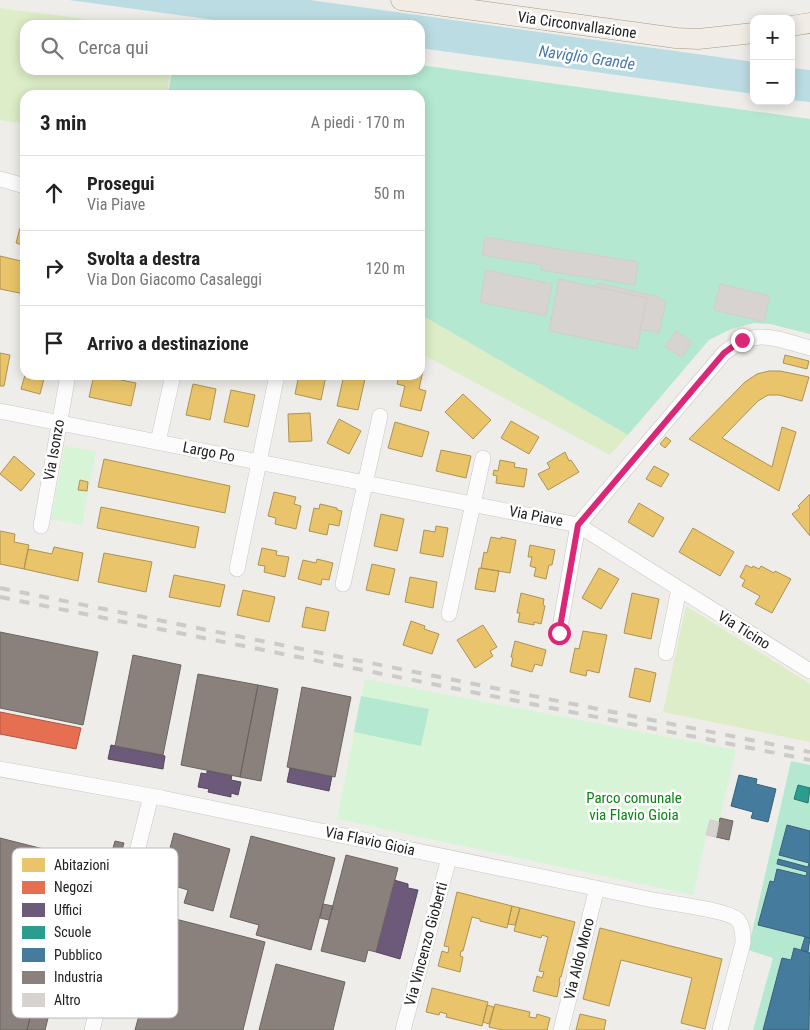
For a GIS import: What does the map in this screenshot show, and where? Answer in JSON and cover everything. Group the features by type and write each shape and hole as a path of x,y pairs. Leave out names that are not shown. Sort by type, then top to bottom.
{"main road":[{"name":"Via Circonvallazione","path":"409,0 488,6 676,38 698,39 750,33"},
{"path":"795,25 810,23"}],"street":[{"path":"0,179 20,185"},
{"path":"578,525 732,346 754,336 767,336 810,348"},
{"name":"Via Isonzo","path":"41,526 67,380"},
{"path":"158,442 172,380"},
{"path":"237,569 276,380"},
{"name":"Largo Po","path":"0,411 259,462"},
{"path":"343,584 380,416"},
{"path":"449,614 483,458"},
{"name":"Via Piave","path":"259,462 578,525 559,633"},
{"name":"Via Ticino","path":"578,525 679,590 809,665"},
{"path":"666,653 679,590"},
{"name":"Via Flavio Gioia","path":"0,769 151,796 449,858 723,912 738,920 742,926 743,943 720,1030"},
{"path":"138,848 151,796"},
{"name":"Via Vincenzo Gioberti","path":"403,1030 449,858"},
{"name":"Via Aldo Moro","path":"561,1030 598,888"}],"green space":[{"path":"0,8 94,20 20,20 20,75 169,75 168,90 20,90 20,123 0,120"},
{"path":"425,66 810,119 810,334 770,324 754,323 731,329 709,340 628,435 425,317 425,90 169,90 171,75 425,75"},
{"path":"425,317 628,435 610,455 425,356"},
{"path":"65,446 96,451 82,525 51,519"},
{"path":"686,606 810,684 810,742 663,712"},
{"name":"Parco comunale via Flavio Gioia","path":"365,679 736,750 719,822 710,821 693,895 337,819"},
{"path":"361,696 429,709 421,746 354,732"},
{"path":"791,761 810,765 810,1030 753,1030 773,958 748,950"}],"water":[{"name":"Naviglio Grande","path":"69,0 310,0 750,61 750,93 425,49 425,20 215,20"},
{"path":"795,68 810,70 810,102 795,100"}],"building: Abitazioni":[{"path":"20,228 20,244 16,243"},
{"path":"0,256 20,261 20,293 0,289"},
{"path":"0,353 10,355 4,386 0,386"},
{"path":"785,355 809,361 807,369 783,363"},
{"path":"780,371 809,377 802,401 779,395 768,395 758,401 722,438 772,467 782,427 796,432 779,491 689,439 745,382 757,374"},
{"path":"24,380 44,380 40,394 21,389"},
{"path":"93,380 121,380 136,383 131,406 89,397"},
{"path":"298,380 325,380 321,400 295,394"},
{"path":"343,380 365,380 358,410 337,406"},
{"path":"398,380 421,380 419,389 426,391 421,411 400,406 405,386 397,384"},
{"path":"193,384 216,389 210,420 186,415"},
{"path":"231,390 255,395 248,427 224,422"},
{"path":"463,394 491,420 473,439 445,412"},
{"path":"310,413 312,441 289,442 288,414"},
{"path":"339,419 361,431 349,454 327,443"},
{"path":"511,421 539,437 529,454 501,438"},
{"path":"395,422 429,432 422,457 388,448"},
{"path":"666,437 671,441 665,448 660,444"},
{"path":"441,450 471,456 466,478 436,471"},
{"path":"565,452 569,461 571,460 579,472 548,490 538,474 550,468 547,463"},
{"path":"14,456 35,474 21,491 0,474"},
{"path":"104,459 230,486 225,513 98,487"},
{"path":"500,460 515,463 514,467 527,469 524,487 496,483 497,476 493,475 494,470 498,471"},
{"path":"654,466 669,474 661,487 646,479"},
{"path":"80,480 88,482 87,491 78,490"},
{"path":"274,492 296,497 294,504 301,506 296,529 275,524 276,518 268,516"},
{"path":"810,494 810,536 792,514 800,508 798,506"},
{"path":"639,503 664,518 653,537 628,522"},
{"path":"320,504 342,511 339,526 329,524 327,535 309,531 314,508 319,509"},
{"path":"101,507 199,527 195,548 97,528"},
{"path":"381,514 404,519 397,551 374,546"},
{"path":"436,526 448,528 443,557 420,553 424,530 435,532"},
{"path":"693,528 734,552 720,576 679,552"},
{"path":"0,531 15,534 14,542 29,545 24,569 0,564"},
{"path":"491,537 516,540 510,573 481,568 484,552 487,553"},
{"path":"530,545 555,550 552,565 549,565 546,579 534,576 536,568 530,566 532,557 528,557"},
{"path":"54,547 83,553 78,581 24,569 28,549 52,554"},
{"path":"262,548 277,551 276,555 289,557 285,577 264,572 265,566 258,565"},
{"path":"104,553 152,562 146,592 98,582"},
{"path":"317,559 333,563 329,580 322,579 321,585 298,579 303,560 316,563"},
{"path":"372,564 395,569 389,595 366,590"},
{"path":"746,565 759,569 761,566 791,579 772,613 755,604 760,596 742,586 745,580 740,577"},
{"path":"479,568 499,571 495,592 475,589"},
{"path":"599,568 619,579 601,609 582,598"},
{"path":"174,575 225,585 220,607 169,597"},
{"path":"410,577 437,582 433,608 405,602"},
{"path":"243,590 275,597 269,622 237,615"},
{"path":"521,593 544,599 543,605 545,606 541,624 534,622 534,625 518,622 520,613 517,613"},
{"path":"632,593 659,599 651,639 624,633"},
{"path":"306,607 329,612 325,631 302,627"},
{"path":"411,621 425,626 424,629 439,634 432,654 403,645"},
{"path":"483,625 497,647 490,651 493,656 475,668 457,640"},
{"path":"583,631 607,635 599,673 587,670 586,676 570,672 575,648 579,649"},
{"path":"515,641 546,650 542,666 535,664 532,672 511,666"},
{"path":"635,668 656,673 650,702 629,697"},
{"path":"457,892 512,906 507,928 472,917 463,951 461,951 460,956 463,957 460,972 438,966 442,951 448,953 449,947 444,946"},
{"path":"512,906 520,908 515,925 508,924"},
{"path":"520,908 575,922 560,977 557,997 533,991 537,976 542,978 544,972 539,971 548,937 542,935 541,938 514,931"},
{"path":"600,928 722,959 705,1029 681,1023 692,978 621,960 609,1006 583,999"},
{"path":"432,988 488,1002 482,1026 446,1017 447,1014 440,1012 439,1015 426,1012"},
{"path":"495,1004 530,1012 529,1017 536,1018 537,1014 550,1018 547,1030 502,1030 489,1027"},
{"path":"487,1005 494,1007 489,1024 483,1022"},
{"path":"580,1014 606,1020 604,1030 576,1030"}],"building: Negozi":[{"path":"0,712 81,728 76,749 0,734"}],"building: Uffici":[{"path":"111,745 165,756 163,769 108,759"},
{"path":"290,768 332,776 329,791 287,782"},
{"path":"207,771 232,775 231,780 241,782 238,795 231,793 231,797 208,792 209,789 198,787 201,773 207,774"},
{"path":"394,880 408,884 408,888 418,890 400,959 376,952"}],"building: Scuole":[{"path":"798,785 810,788 808,803 794,799"}],"building: Pubblico":[{"path":"739,775 757,779 756,784 776,789 768,822 751,818 753,812 731,806"},
{"path":"787,825 810,831 810,938 758,925 770,881 774,882 777,869 806,876 807,872 777,864 778,859 808,867 809,863 779,855"},
{"path":"805,937 810,938 808,952 801,950"},
{"path":"794,948 810,953 809,1030 763,1030 782,958 791,960"}],"building: Industria":[{"path":"0,632 98,652 83,725 0,708"},
{"path":"133,655 181,665 163,755 115,746"},
{"path":"198,674 258,685 240,777 181,765"},
{"path":"258,685 278,689 261,781 240,777"},
{"path":"302,687 351,697 335,777 287,767"},
{"path":"720,818 733,821 729,840 716,837"},
{"path":"174,833 230,849 213,911 184,903 188,890 178,887 178,848 170,848"},
{"path":"251,836 335,858 311,950 256,935 259,925 230,917"},
{"path":"0,838 39,848 12,848 12,1018 30,1018 27,1030 0,1030"},
{"path":"115,841 124,843 123,848 113,848"},
{"path":"346,855 398,868 376,952 368,950 365,962 321,951"},
{"path":"323,904 333,906 329,920 320,918"},
{"path":"178,920 265,942 243,1030 135,1030 138,1018 178,1018"},
{"path":"276,964 345,982 333,1030 259,1030"},
{"path":"30,1018 48,1018 45,1030 27,1030"}],"building: Altro":[{"path":"485,237 638,262 635,285 541,270 542,265 482,255"},
{"path":"486,270 552,284 546,316 480,302"},
{"path":"559,279 647,298 637,349 549,331"},
{"path":"598,283 659,297 659,299 666,301 659,333 640,329 647,298 597,287"},
{"path":"720,284 770,296 764,322 714,310"},
{"path":"676,331 692,342 682,357 665,347"},
{"path":"710,820 719,822 716,837 706,835"}],"railway":[{"path":"0,588 810,752"},
{"path":"0,597 810,760"}],"route":[{"path":"559,633 578,525 724,353 742,340"}]}
